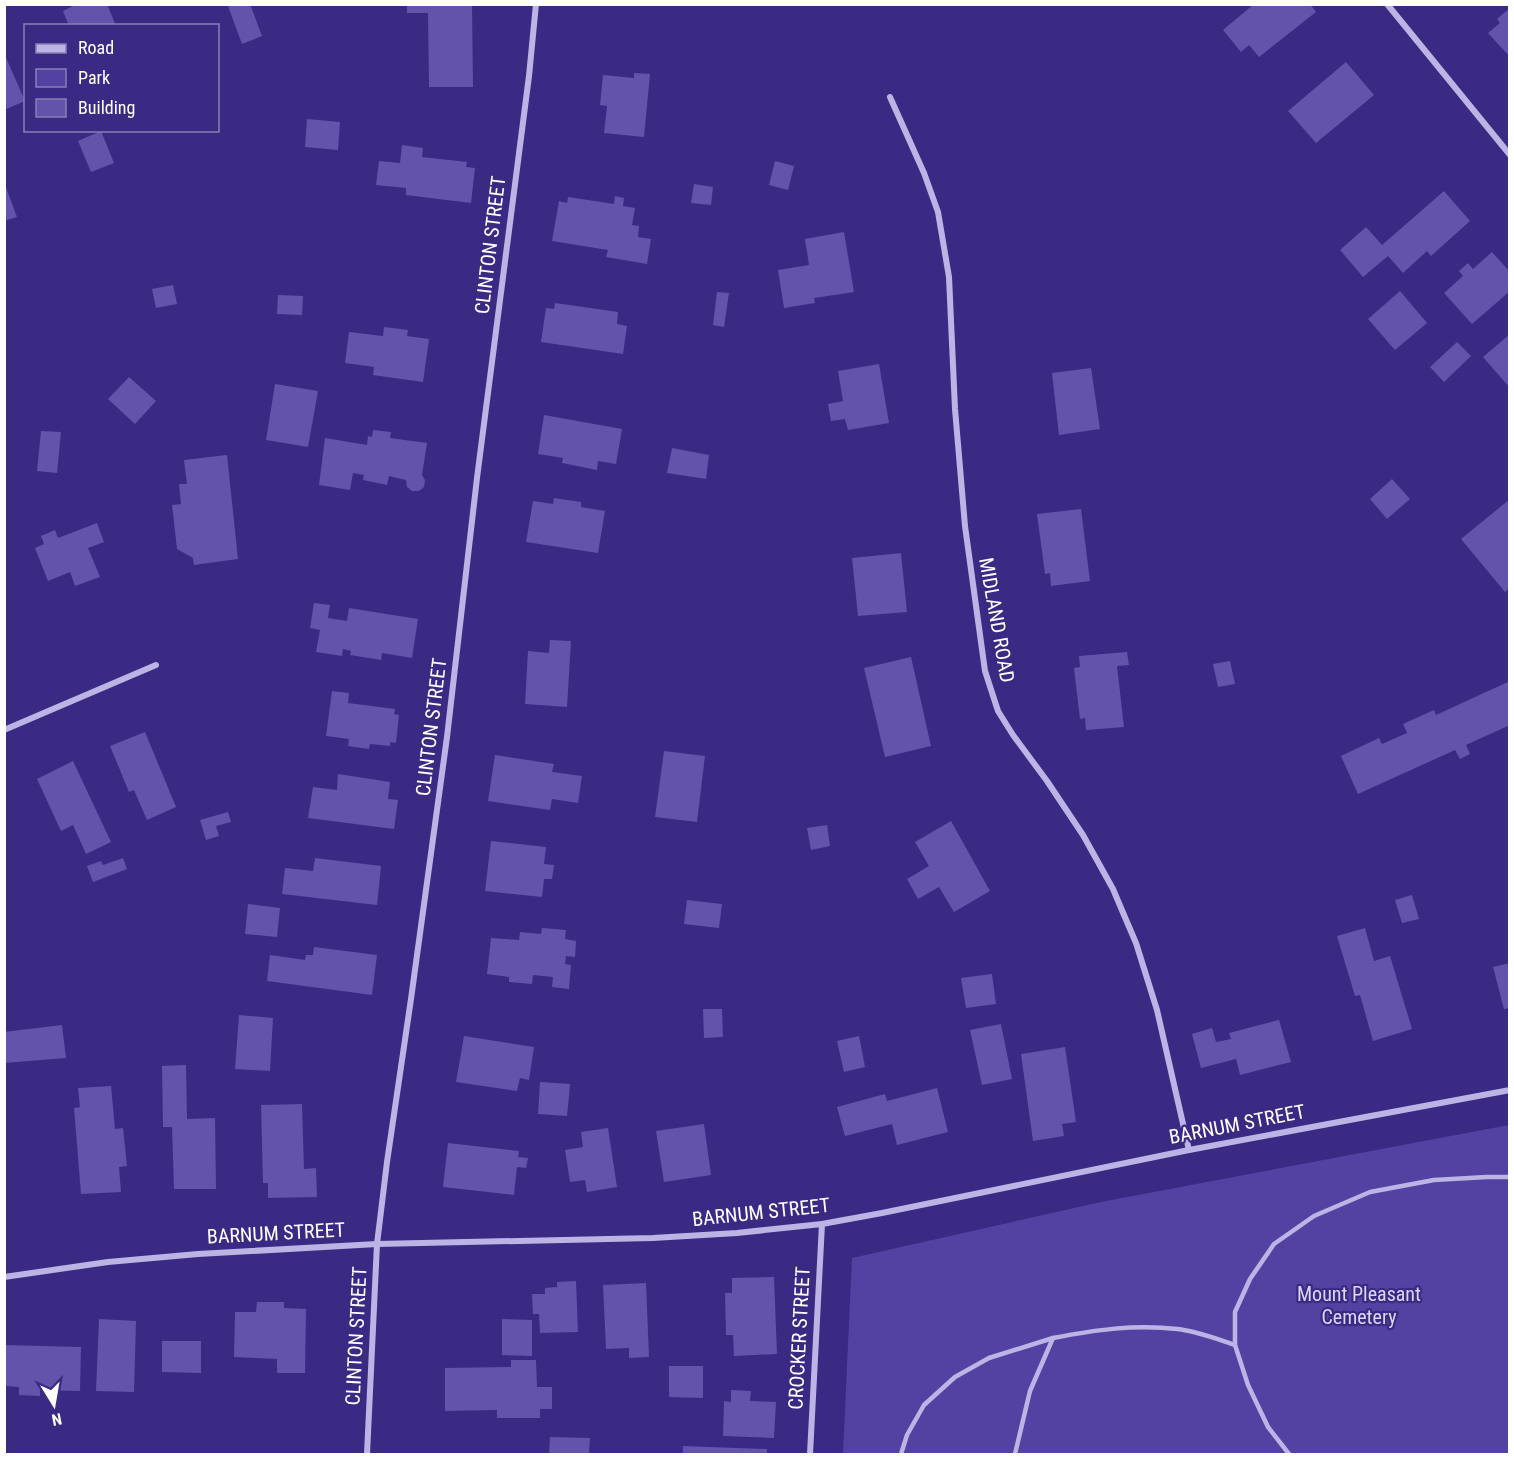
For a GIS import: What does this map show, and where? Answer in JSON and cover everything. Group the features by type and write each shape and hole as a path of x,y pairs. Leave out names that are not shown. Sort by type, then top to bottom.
{"street":[{"name":"CLINTON STREET","path":"367,1455 377,1244 445,748 536,4"},
{"path":"1387,4 1509,155"},
{"name":"MIDLAND ROAD","path":"891,97 938,212 949,277 955,409 964,526 985,671 998,711 1083,835 1099,862 1136,943 1157,1010 1189,1150"},
{"path":"4,730 156,665"},
{"name":"BARNUM STREET","path":"4,1277 108,1262 198,1254 377,1244 652,1238 737,1233 822,1224 1189,1150 1509,1089"},
{"name":"CROCKER STREET","path":"810,1455 822,1224"}],"lane":[{"path":"1289,1455 1268,1427 1248,1385 1235,1345 1235,1312 1250,1279 1274,1244 1314,1216 1370,1192 1434,1180 1486,1176 1509,1177"},
{"path":"901,1455 908,1435 924,1405 955,1377 989,1359 1053,1338 1094,1330 1136,1326 1180,1329 1235,1345"},
{"path":"1015,1455 1030,1391 1053,1338"}],"green space":[{"name":"Mount Pleasant Cemetery","path":"1509,1125 1509,1454 843,1454 852,1258 1101,1202"}],"building":[{"path":"77,4 107,4 115,24 68,24 63,11"},
{"path":"250,4 262,36 242,44 228,6"},
{"path":"407,4 472,4 473,87 429,87 428,13 407,13"},
{"path":"1254,4 1310,4 1316,12 1259,57 1249,45 1241,52 1223,30"},
{"path":"1510,8 1510,57 1488,33 1500,23 1497,19"},
{"path":"4,53 24,101 4,110"},
{"path":"1346,62 1374,95 1316,143 1288,111"},
{"path":"634,73 650,74 644,137 604,133 607,106 600,105 603,75 634,78"},
{"path":"307,119 340,122 338,150 305,147"},
{"path":"101,132 114,163 91,172 78,141"},
{"path":"402,145 423,148 422,157 467,162 466,167 475,168 471,203 406,195 406,188 376,185 379,161 400,163"},
{"path":"775,161 794,166 788,190 769,185"},
{"path":"4,182 17,217 4,221"},
{"path":"694,184 713,187 711,205 691,203"},
{"path":"1444,191 1470,221 1431,256 1427,251 1403,273 1388,256 1363,277 1340,250 1366,227 1382,245"},
{"path":"615,196 624,198 623,206 635,208 632,225 639,226 638,237 651,239 647,264 606,257 608,250 552,241 559,201 567,203 568,197 614,204"},
{"path":"844,232 854,292 814,298 815,303 784,308 778,270 809,265 805,239"},
{"path":"1492,252 1510,272 1510,291 1472,324 1444,293 1463,276 1459,271 1468,263 1473,269"},
{"path":"173,285 177,304 156,308 152,289"},
{"path":"1400,291 1427,323 1395,350 1368,319"},
{"path":"717,292 729,293 724,327 713,325"},
{"path":"278,295 303,296 302,315 277,314"},
{"path":"555,303 618,312 617,324 627,326 623,354 541,342 546,308 554,309"},
{"path":"384,327 408,330 407,336 429,339 423,382 373,375 374,367 345,363 349,332 383,336"},
{"path":"1510,334 1510,388 1483,357"},
{"path":"1457,342 1471,356 1444,382 1430,367"},
{"path":"879,364 889,423 848,430 845,419 831,421 828,404 843,401 838,371"},
{"path":"1091,368 1100,429 1059,435 1052,373"},
{"path":"129,377 156,401 135,424 108,399"},
{"path":"275,384 318,391 308,447 266,440"},
{"path":"544,415 622,429 616,464 598,461 597,470 562,463 563,458 538,454"},
{"path":"373,430 391,432 390,438 427,443 422,475 425,480 424,487 419,491 412,491 407,487 406,480 389,476 387,485 363,480 364,475 353,473 350,490 319,485 325,438 367,445 368,436 372,437"},
{"path":"41,431 61,432 57,473 37,471"},
{"path":"672,448 709,455 706,479 667,473"},
{"path":"227,455 238,559 194,565 193,558 177,549 172,505 181,504 179,484 187,484 184,460"},
{"path":"1392,479 1410,499 1387,519 1370,499"},
{"path":"554,498 581,502 581,507 605,511 598,553 526,542 533,501 553,504"},
{"path":"1510,499 1510,588 1505,592 1461,539"},
{"path":"1081,509 1090,581 1051,586 1050,573 1045,574 1037,514"},
{"path":"97,523 104,542 88,548 100,577 75,586 70,572 48,581 35,548 44,544 41,536 55,530 58,538"},
{"path":"901,553 907,612 858,616 852,558"},
{"path":"314,603 330,605 328,618 347,621 349,608 418,619 412,658 382,653 381,660 350,655 351,651 343,649 342,656 316,652 320,630 310,628"},
{"path":"550,640 571,641 567,707 525,704 528,651 549,653"},
{"path":"1127,652 1129,665 1117,666 1124,727 1086,730 1085,718 1080,719 1074,668 1080,667 1079,656"},
{"path":"911,657 931,746 885,757 864,668"},
{"path":"1230,661 1235,684 1218,687 1213,664"},
{"path":"1510,681 1510,725 1466,745 1470,754 1460,759 1455,750 1358,794 1341,756 1379,738 1382,744 1407,733 1403,724 1434,710 1436,715"},
{"path":"332,691 349,693 348,703 395,709 394,714 399,715 396,743 390,742 390,746 370,744 369,749 348,746 349,739 326,736"},
{"path":"145,732 176,807 147,820 134,790 129,792 110,746"},
{"path":"664,751 705,756 697,822 655,817"},
{"path":"495,755 554,764 552,772 582,776 578,803 552,799 550,810 488,801"},
{"path":"73,761 111,842 86,854 73,825 61,831 37,779"},
{"path":"338,774 390,782 388,799 398,800 394,829 308,818 313,787 337,790"},
{"path":"228,812 231,822 216,826 219,836 206,840 200,820"},
{"path":"951,821 990,891 954,912 939,887 918,899 907,879 929,866 915,842"},
{"path":"827,825 830,846 811,850 807,828"},
{"path":"491,841 546,847 544,864 554,865 552,879 544,879 542,897 485,891"},
{"path":"123,858 127,869 93,882 87,866 101,861 103,865"},
{"path":"315,858 381,866 377,905 282,894 285,868 313,871"},
{"path":"1412,895 1419,919 1402,923 1395,900"},
{"path":"687,900 722,904 719,928 684,924"},
{"path":"248,904 280,908 277,937 245,934"},
{"path":"542,928 566,930 565,939 576,941 575,957 566,956 565,964 571,965 569,989 552,987 553,977 533,975 532,984 509,982 509,977 487,974 491,938 519,940 520,932 541,934"},
{"path":"1365,928 1374,961 1390,956 1412,1029 1373,1041 1360,995 1355,996 1337,936"},
{"path":"314,947 377,955 372,995 267,981 270,955 305,960 306,955 313,955"},
{"path":"1510,963 1510,1008 1504,1009 1493,967"},
{"path":"992,974 996,1004 966,1008 961,978"},
{"path":"703,1009 722,1009 723,1037 704,1038"},
{"path":"239,1015 273,1018 270,1071 235,1069"},
{"path":"1279,1020 1291,1062 1240,1075 1236,1059 1201,1068 1192,1034 1212,1028 1216,1042 1231,1039 1229,1033"},
{"path":"1001,1024 1012,1079 982,1085 970,1030"},
{"path":"62,1025 66,1058 4,1063 4,1032"},
{"path":"464,1036 534,1047 529,1080 520,1078 517,1091 456,1082"},
{"path":"859,1036 865,1067 844,1072 837,1041"},
{"path":"1065,1047 1076,1122 1062,1124 1064,1136 1033,1141 1021,1054"},
{"path":"186,1065 187,1119 215,1118 216,1189 174,1189 172,1127 163,1127 162,1066"},
{"path":"540,1082 570,1084 567,1116 538,1114"},
{"path":"111,1086 115,1129 123,1128 127,1166 119,1167 121,1192 81,1194 74,1108 80,1107 78,1088"},
{"path":"937,1088 948,1132 897,1145 892,1124 845,1136 837,1107 885,1094 887,1101"},
{"path":"302,1104 304,1169 316,1168 317,1197 268,1198 268,1183 263,1183 261,1105"},
{"path":"704,1124 711,1175 664,1182 656,1131"},
{"path":"608,1128 617,1187 587,1192 585,1180 570,1182 565,1150 583,1147 581,1132"},
{"path":"448,1143 519,1151 518,1157 528,1158 526,1168 517,1167 514,1195 443,1187"},
{"path":"774,1277 777,1354 734,1356 733,1335 726,1335 725,1293 732,1293 732,1278"},
{"path":"576,1281 578,1332 540,1333 539,1314 533,1314 532,1294 545,1294 545,1288 557,1287 557,1282"},
{"path":"646,1283 649,1357 629,1358 629,1348 606,1349 603,1285"},
{"path":"257,1302 284,1302 284,1308 306,1309 305,1373 277,1373 277,1359 234,1357 235,1312 256,1312"},
{"path":"99,1319 136,1321 134,1392 96,1391"},
{"path":"502,1319 532,1320 532,1356 502,1355"},
{"path":"162,1341 201,1341 201,1373 162,1372"},
{"path":"4,1345 81,1347 80,1391 40,1390 40,1396 19,1395 19,1387 4,1386"},
{"path":"511,1360 536,1360 537,1387 552,1387 552,1409 540,1409 540,1418 497,1418 497,1410 445,1411 445,1368 511,1367"},
{"path":"669,1366 703,1366 703,1398 669,1397"},
{"path":"731,1390 751,1391 750,1401 776,1402 774,1438 723,1436 724,1401 731,1402"},
{"path":"550,1437 590,1438 589,1454 549,1454"},
{"path":"683,1446 767,1449 767,1454 683,1454"}]}
